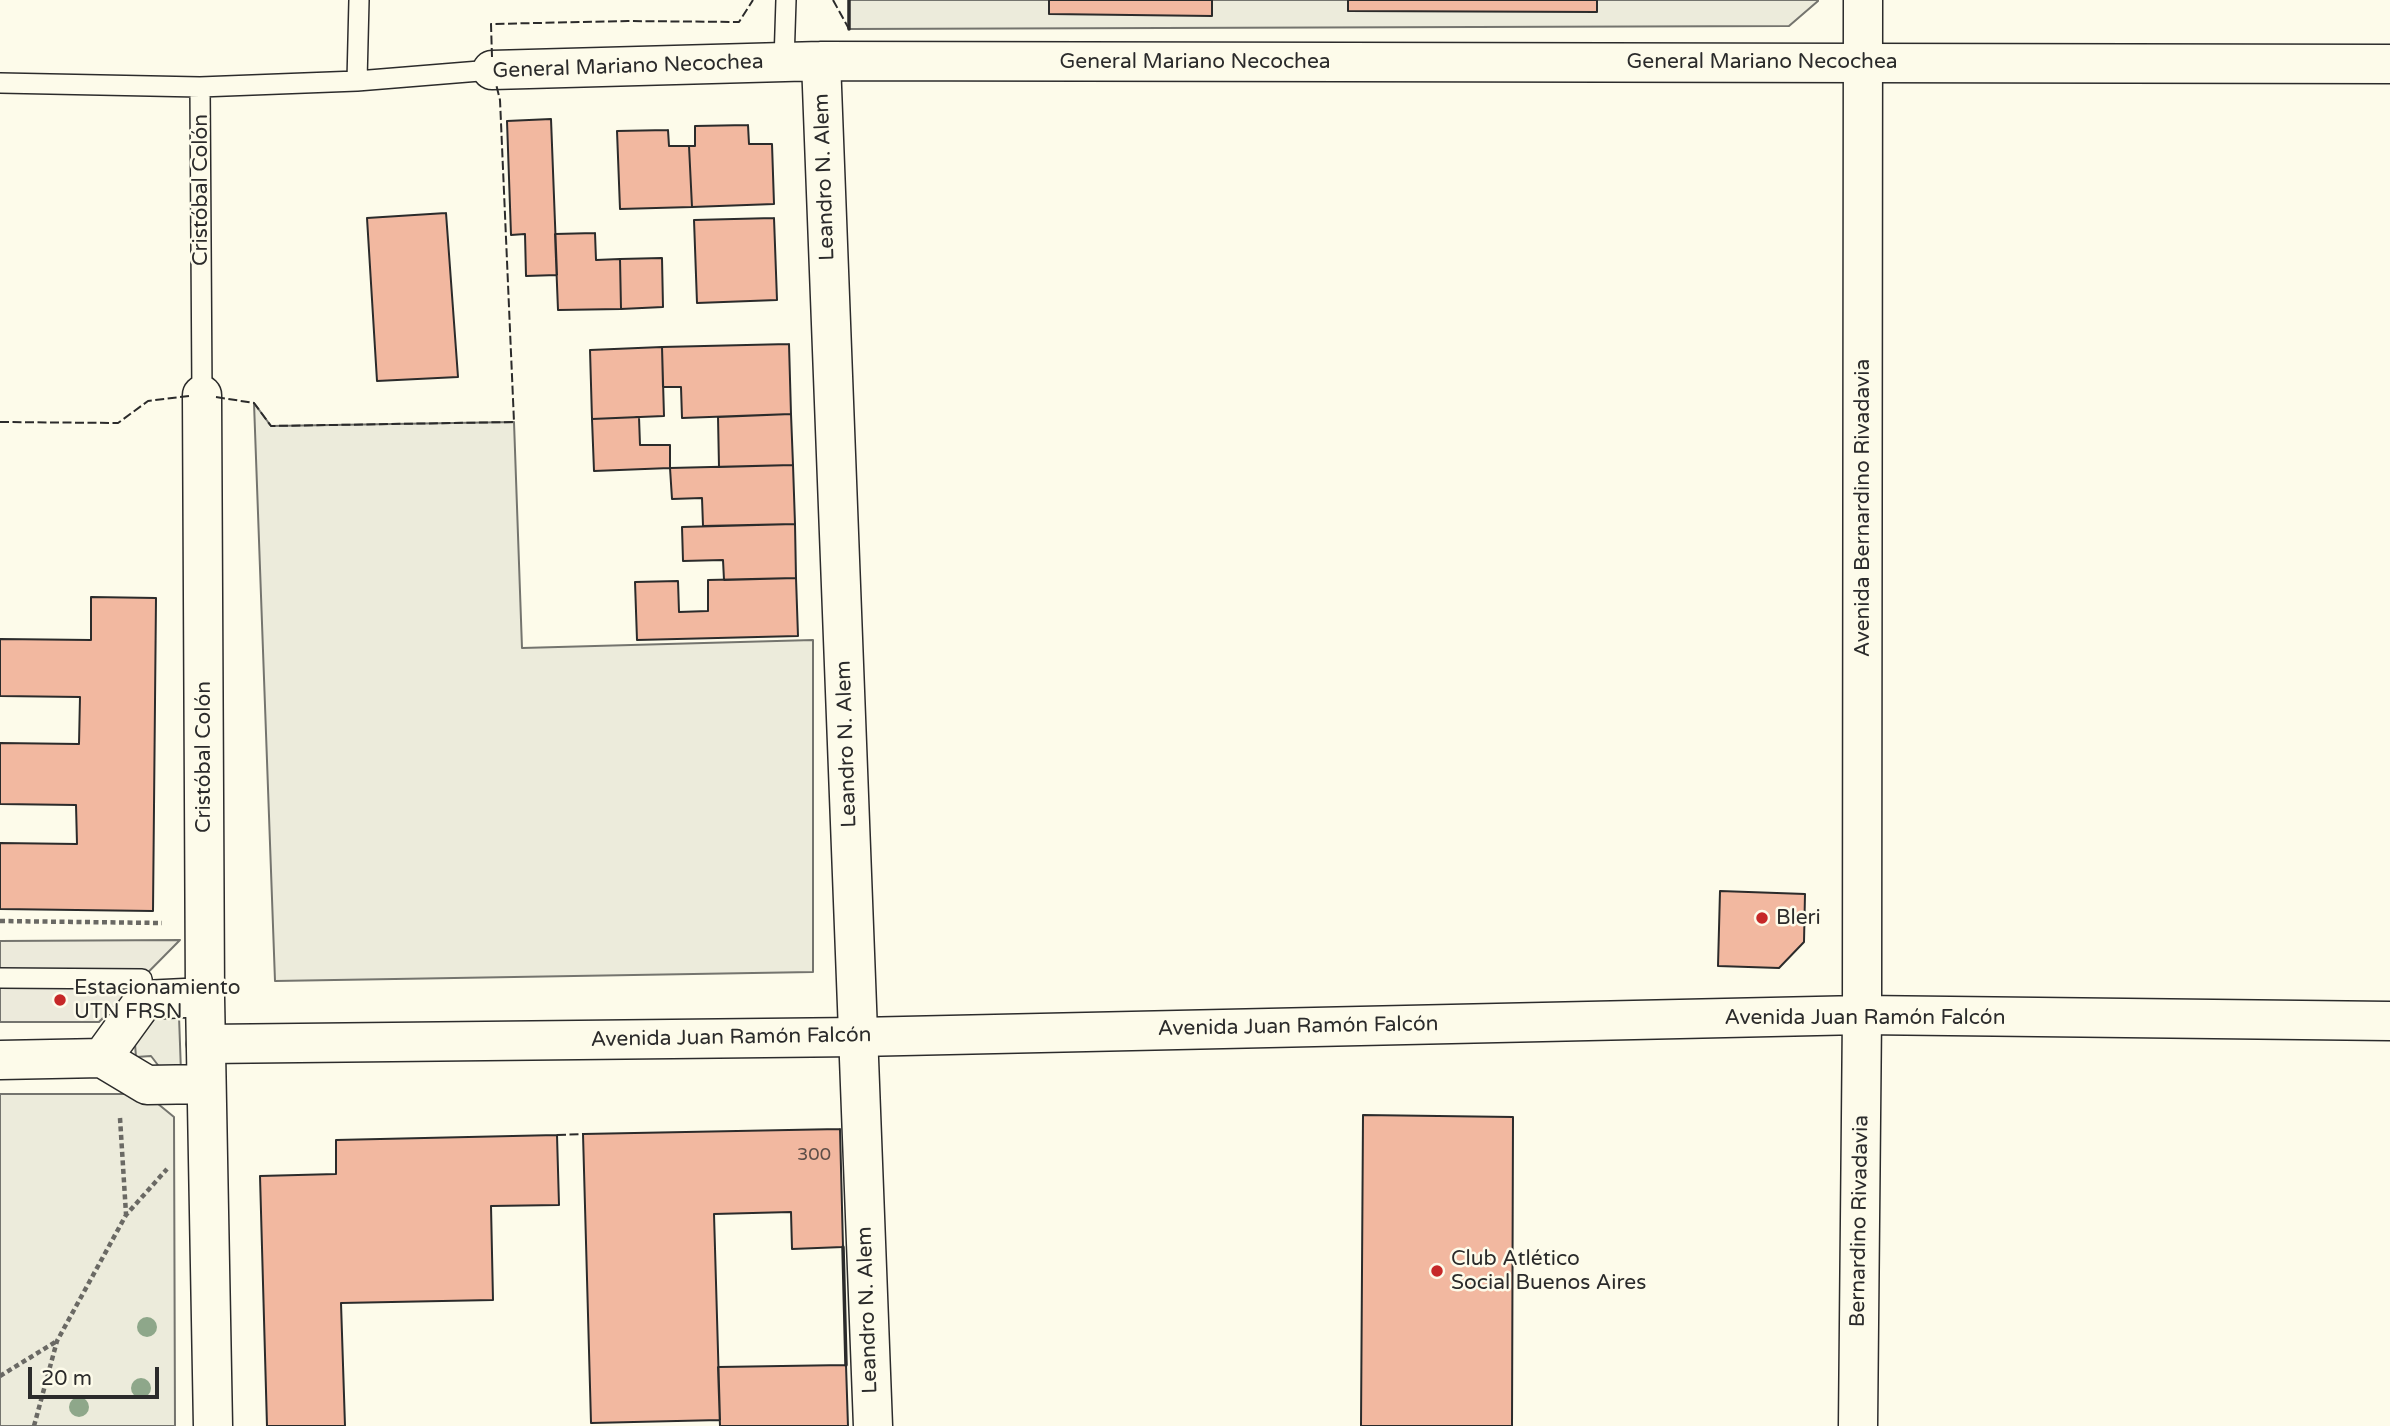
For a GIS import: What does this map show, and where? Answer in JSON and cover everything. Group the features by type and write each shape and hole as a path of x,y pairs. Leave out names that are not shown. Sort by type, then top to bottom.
{"street":[{"name":"Avenida Bernardino Rivadavia","path":"1862,1015 1863,0"},
{"name":"General Mariano Necochea","path":"492,70 803,62 2390,64"},
{"name":"Leandro N. Alem","path":"803,62 858,1037 873,1426"},
{"name":"Cristóbal Colón","path":"202,395 205,997 213,1426"},
{"path":"109,1063 144,1000 205,997"},
{"name":"Avenida Juan Ramón Falcón","path":"206,1044 858,1037 1862,1015 2390,1021"},
{"name":"Bernardino Rivadavia","path":"1858,1426 1862,1015"},
{"path":"0,1060 109,1063 147,1085 206,1084"}],"lane":[{"name":"Leandro N. Alem","path":"786,0 803,62"},
{"path":"357,1 357,81"},
{"name":"General Mariano Necochea","path":"0,83 200,87 357,81 492,70"},
{"name":"Cristóbal Colón","path":"200,87 202,395"},
{"path":"0,978 142,979 144,1000"}],"path":[{"path":"0,921 205,923"},
{"path":"109,1063 126,1215"},
{"path":"34,1426 57,1340 126,1215 207,1123"},
{"path":"0,1376 57,1340"}],"shaded area":[{"path":"849,0 1818,1 1789,26 849,29"},
{"path":"254,403 271,426 514,422 522,648 813,640 813,972 275,981"},
{"name":"Estacionamiento UTN FRSN","path":"180,940 99,1022 0,1022 0,941"},
{"path":"179,1016 181,1072 164,1073 151,1056 136,1057 135,1044 156,1017"},
{"path":"0,1094 146,1094 174,1117 175,1426 0,1426"}],"building":[{"path":"1049,0 1212,0 1212,16 1049,14"},
{"path":"1348,0 1597,0 1597,12 1348,11"},
{"path":"551,119 557,275 526,276 525,234 511,235 507,121"},
{"path":"748,125 749,144 772,144 774,204 692,207 689,146 695,146 695,126"},
{"path":"668,130 669,146 689,146 692,207 620,209 617,131"},
{"path":"446,213 458,377 377,381 367,218"},
{"path":"774,218 777,300 697,303 694,220"},
{"path":"595,233 596,260 620,259 621,309 558,310 555,234"},
{"path":"662,258 663,307 621,309 620,259"},
{"path":"789,344 791,414 682,418 681,387 663,387 662,347"},
{"path":"662,347 664,416 592,419 590,350"},
{"path":"791,414 793,465 719,467 718,417"},
{"path":"639,417 640,445 670,445 670,468 594,471 592,419"},
{"path":"793,465 795,524 703,526 702,498 672,499 670,468"},
{"path":"795,524 796,578 724,580 723,560 683,561 682,527"},
{"path":"796,578 798,636 637,640 635,582 678,581 679,612 708,611 708,580"},
{"path":"91,597 156,598 153,911 0,909 0,843 77,844 76,805 0,804 0,743 79,744 80,697 0,696 0,639 91,640"},
{"name":"Bleri","path":"1720,891 1805,894 1804,942 1779,968 1718,966"},
{"name":"Club Atlético Social Buenos Aires","path":"1363,1115 1513,1117 1512,1426 1361,1426"},
{"path":"840,1129 843,1247 792,1249 791,1212 714,1214 720,1420 591,1423 583,1134"},
{"path":"557,1135 559,1205 491,1206 493,1300 341,1303 345,1426 267,1426 260,1176 336,1174 336,1140"},
{"path":"846,1365 848,1426 720,1426 718,1367"}],"fence":[{"path":"492,57 491,24 739,22 753,0"},
{"path":"833,0 849,29"},
{"path":"216,397 254,403 271,426 514,422 500,100 496,84"},
{"path":"0,422 118,423 148,401 189,396"},
{"path":"557,1135 583,1134"}],"wall":[{"path":"849,0 849,29"},
{"path":"843,1247 846,1365"}],"place":[{"name":"Bleri","path":"1762,918"},
{"name":"Estacionamiento UTN FRSN","path":"60,1000"},
{"name":"Club Atlético Social Buenos Aires","path":"1437,1271"}]}
